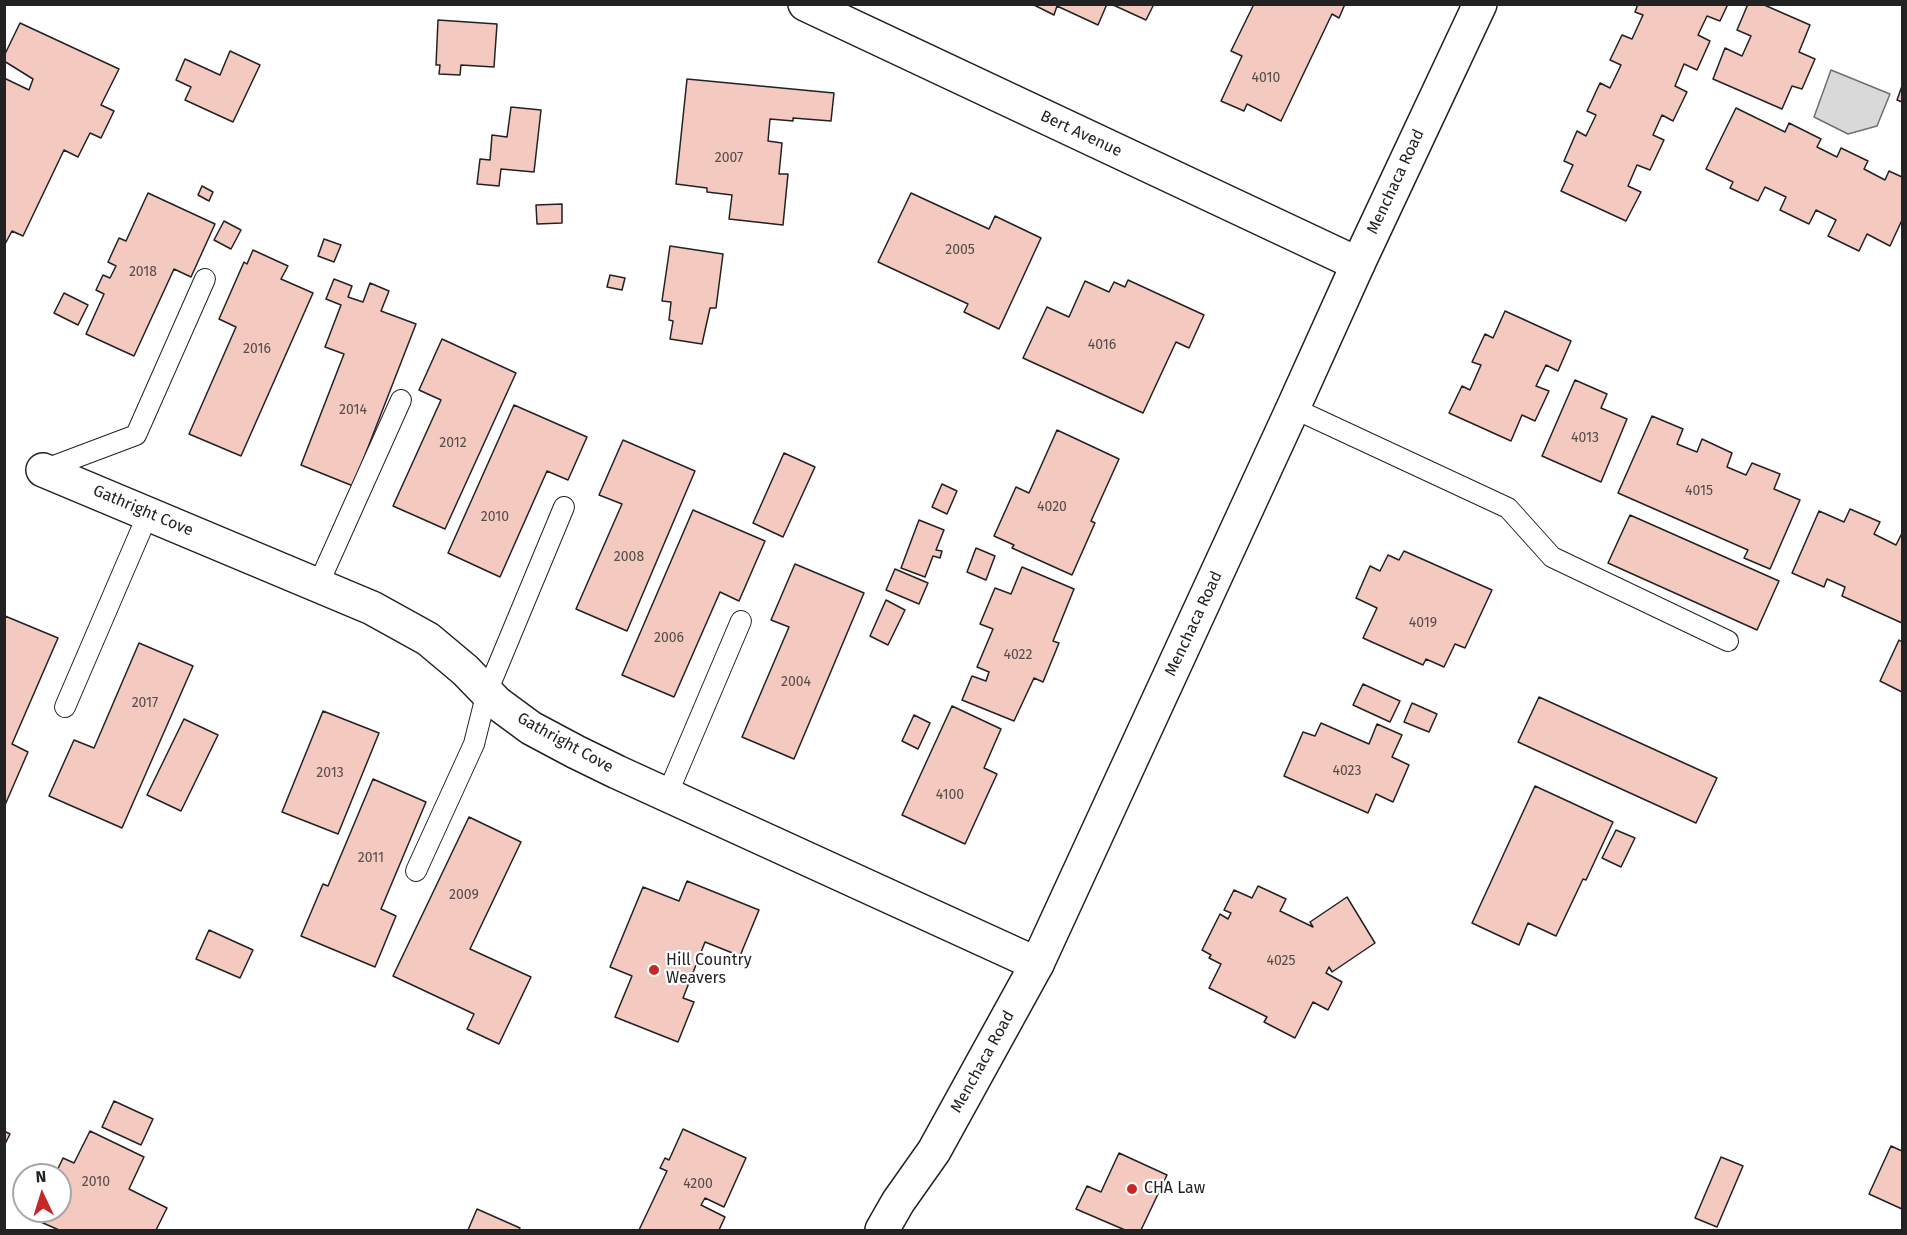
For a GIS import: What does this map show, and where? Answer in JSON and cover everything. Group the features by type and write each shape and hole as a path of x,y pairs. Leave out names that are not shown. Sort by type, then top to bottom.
{"street":[{"name":"Bert Avenue","path":"805,4 1358,264"},
{"name":"Menchaca Road","path":"882,1230 898,1202 934,1151 1037,964 1479,4"},
{"name":"Gathright Cove","path":"43,470 372,608 428,639 465,670 497,703 531,728 617,772 1037,964"}],"lane":[{"path":"43,470 136,435 205,279"},
{"path":"318,585 401,400"},
{"path":"1293,408 1508,508 1552,557 1728,640"},
{"path":"416,871 474,744 487,692 564,507"},
{"path":"65,707 148,514"},
{"path":"667,795 741,621"}],"shaded area":[{"path":"1831,70 1890,94 1877,126 1848,134 1814,117"}],"building":[{"path":"1032,4 1107,4 1098,25 1057,6 1054,15"},
{"path":"1111,4 1154,4 1146,20"},
{"path":"1254,4 1345,4 1339,18 1332,14 1281,121 1247,104 1244,111 1221,101 1242,56 1231,51"},
{"path":"1638,4 1728,4 1720,21 1707,16 1698,35 1710,41 1697,70 1684,64 1675,86 1687,92 1673,121 1662,115 1653,135 1664,140 1650,170 1637,165 1628,186 1641,192 1626,221 1561,191 1573,165 1564,161 1577,131 1586,136 1596,115 1587,111 1600,83 1610,88 1621,65 1610,60 1622,35 1632,39 1643,15 1635,12"},
{"path":"1748,4 1762,4 1810,25 1799,52 1815,59 1802,89 1792,86 1782,109 1713,79 1725,48 1742,56 1751,36 1737,30"},
{"path":"438,20 497,24 494,67 461,65 460,75 439,74 440,65 436,65"},
{"path":"20,23 119,69 101,105 114,111 101,138 90,133 78,157 64,150 23,236 12,231 4,246 4,78 29,90 33,79 4,61 4,56"},
{"path":"230,51 260,65 233,122 185,100 191,87 176,80 185,59 220,75"},
{"path":"687,79 834,93 831,121 770,119 768,141 782,143 779,174 788,174 783,225 729,219 732,195 707,192 707,188 676,184"},
{"path":"1902,86 1902,102 1897,100"},
{"path":"511,107 541,110 534,172 501,169 499,186 477,184 480,159 490,160 492,135 507,137"},
{"path":"1736,108 1785,132 1789,123 1821,139 1817,147 1837,157 1841,148 1868,161 1864,169 1885,180 1889,171 1902,177 1902,220 1890,246 1867,234 1859,251 1828,236 1836,220 1816,210 1809,224 1780,210 1786,197 1765,187 1758,201 1730,188 1733,182 1706,169"},
{"path":"202,186 213,192 209,201 198,195"},
{"path":"148,193 215,224 191,277 174,269 134,356 86,334 104,294 96,290 103,275 110,278 116,266 108,262 119,238 126,241"},
{"path":"911,193 989,229 995,216 1041,238 999,329 964,312 968,304 878,262"},
{"path":"562,204 562,223 537,224 536,205"},
{"path":"224,221 241,230 231,249 214,240"},
{"path":"324,239 341,245 334,262 318,256"},
{"path":"670,246 723,254 716,308 710,308 702,344 670,339 673,321 669,320 671,302 662,301"},
{"path":"253,250 288,266 281,279 313,293 241,456 189,434 236,327 219,319 244,262 247,264"},
{"path":"610,275 625,278 622,290 607,287"},
{"path":"334,279 352,286 348,297 363,302 370,283 389,291 381,311 416,324 353,486 301,465 344,354 325,347 341,305 326,299"},
{"path":"1128,280 1204,315 1189,348 1176,342 1143,413 1023,358 1047,307 1069,317 1085,281 1109,292 1114,282 1125,287"},
{"path":"64,293 88,305 78,325 54,313"},
{"path":"1505,311 1571,341 1558,371 1546,365 1536,386 1549,391 1535,421 1522,415 1511,441 1449,413 1462,386 1470,390 1481,365 1472,362 1485,334 1493,338"},
{"path":"442,339 516,373 445,529 393,506 441,400 419,390"},
{"path":"1575,380 1607,394 1601,408 1627,419 1601,482 1542,456"},
{"path":"514,405 587,437 568,480 547,471 500,577 448,553"},
{"path":"1652,416 1683,429 1677,444 1697,452 1702,439 1732,453 1727,467 1746,475 1752,463 1780,474 1774,489 1800,500 1770,569 1744,558 1748,550 1618,493"},
{"path":"1057,430 1119,459 1091,521 1095,523 1072,575 1012,548 1014,545 994,536 1016,487 1029,493"},
{"path":"623,440 695,471 627,631 576,609 622,504 599,495"},
{"path":"784,453 815,467 783,537 753,523"},
{"path":"942,484 957,491 947,514 932,507"},
{"path":"1850,509 1880,522 1874,534 1896,545 1902,533 1902,623 1842,596 1845,587 1827,579 1824,587 1792,573 1819,511 1844,522"},
{"path":"693,510 765,541 739,601 720,592 674,697 622,675"},
{"path":"1630,515 1779,581 1757,630 1608,563"},
{"path":"919,520 944,530 936,550 942,551 940,558 933,556 925,577 901,568"},
{"path":"976,548 995,556 986,580 967,572"},
{"path":"1404,551 1492,590 1465,648 1455,644 1444,667 1426,659 1423,665 1363,638 1377,608 1356,598 1370,566 1380,571 1388,555 1399,560"},
{"path":"795,564 864,593 794,759 742,737 789,627 771,620"},
{"path":"1022,567 1074,589 1053,641 1059,643 1043,682 1034,678 1014,721 962,700 972,676 986,681 989,672 977,667 993,629 980,624 995,588 1011,594"},
{"path":"895,569 928,583 919,604 886,590"},
{"path":"886,600 905,610 888,645 870,636"},
{"path":"5,616 58,638 12,744 28,752 5,805"},
{"path":"1899,640 1902,642 1902,692 1880,681"},
{"path":"139,643 193,666 122,828 49,796 74,740 94,748"},
{"path":"1363,684 1400,701 1390,722 1353,705"},
{"path":"1539,697 1717,778 1696,823 1518,742"},
{"path":"1412,703 1437,714 1429,732 1404,722"},
{"path":"952,706 1001,729 984,768 997,774 965,844 902,815"},
{"path":"323,711 379,733 338,834 282,812"},
{"path":"914,715 930,723 918,749 902,741"},
{"path":"184,719 218,735 181,811 147,795"},
{"path":"1321,723 1369,744 1377,724 1402,735 1392,757 1409,765 1393,802 1376,794 1368,813 1284,776 1303,732 1315,736"},
{"path":"373,779 426,802 381,909 396,916 375,967 301,936 323,884 328,886"},
{"path":"1535,786 1613,822 1556,936 1528,923 1519,945 1472,923"},
{"path":"469,817 521,842 470,949 531,977 499,1044 467,1029 474,1014 393,976"},
{"path":"1616,830 1635,838 1621,867 1602,858"},
{"path":"687,881 759,910 740,956 705,942 683,998 694,1002 678,1042 615,1017 632,976 610,967 643,887 679,901"},
{"path":"1258,886 1286,899 1280,911 1313,927 1310,922 1347,897 1375,943 1332,972 1329,967 1326,973 1342,982 1328,1010 1313,1002 1295,1038 1264,1022 1267,1017 1209,988 1221,964 1209,958 1211,955 1202,950 1220,914 1228,919 1231,913 1224,910 1234,890 1252,898"},
{"path":"209,930 253,950 240,978 196,959"},
{"path":"114,1101 153,1119 141,1145 102,1127"},
{"path":"683,1129 746,1158 724,1207 705,1198 701,1205 725,1217 719,1230 639,1230 667,1171 660,1168 665,1158 669,1160"},
{"path":"4,1131 10,1134 4,1146"},
{"path":"90,1131 144,1157 129,1189 167,1208 156,1230 59,1230 43,1223 72,1223 72,1163 61,1163 63,1158 74,1163"},
{"path":"1891,1146 1902,1151 1902,1209 1869,1194"},
{"name":"CHA Law","path":"1119,1153 1167,1175 1141,1230 1125,1230 1076,1209 1087,1186 1101,1192"},
{"path":"1721,1157 1743,1166 1717,1227 1695,1218"},
{"path":"477,1209 520,1228 519,1230 468,1230"}],"place":[{"name":"Hill Country Weavers","path":"654,970"},
{"name":"CHA Law","path":"1132,1189"}]}
